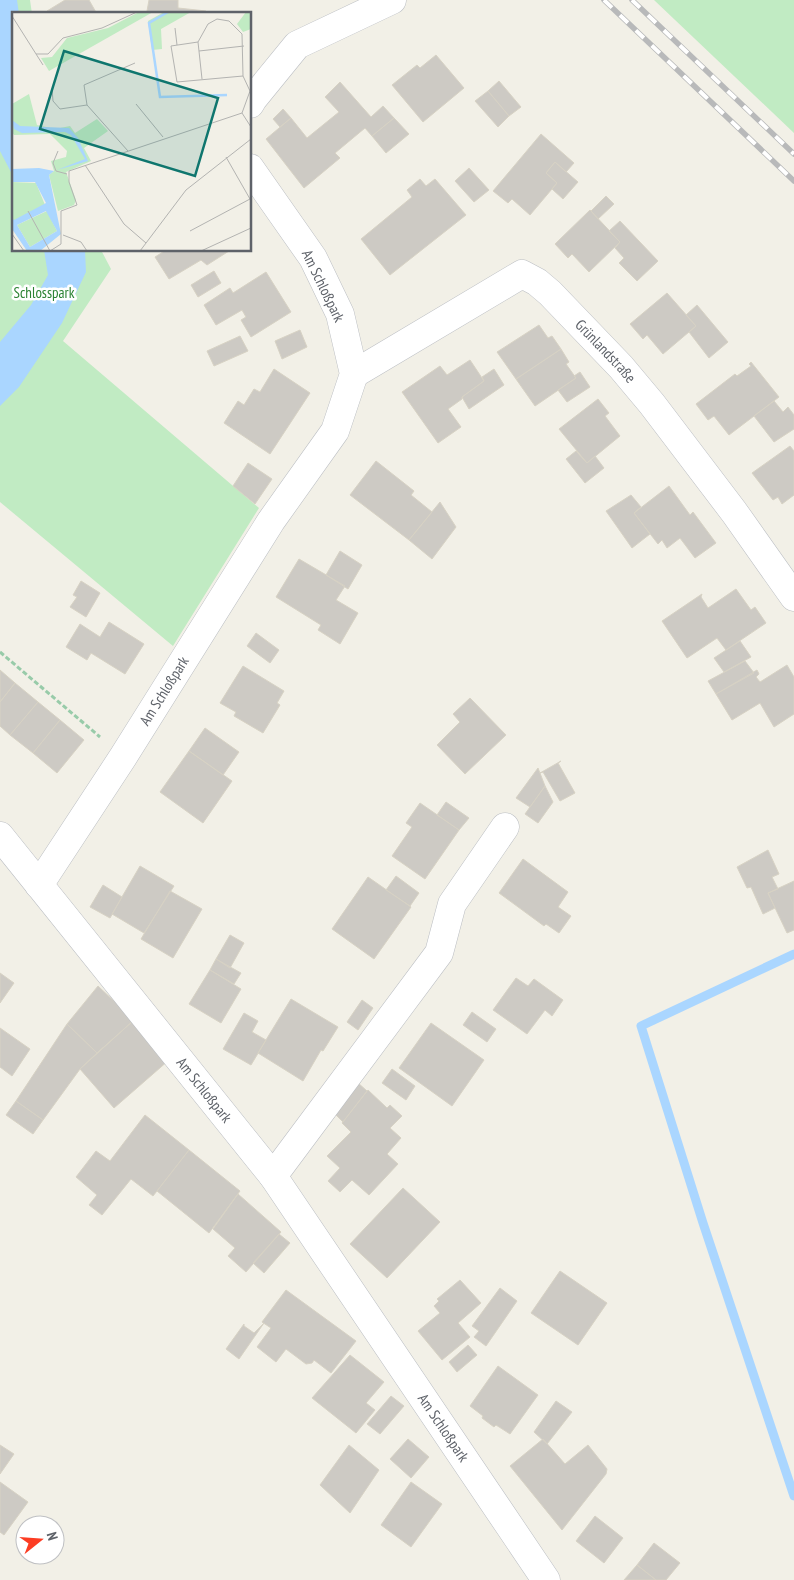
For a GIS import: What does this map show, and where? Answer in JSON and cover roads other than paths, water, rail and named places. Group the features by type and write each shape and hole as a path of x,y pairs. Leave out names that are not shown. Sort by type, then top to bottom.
{"street":[{"path":"251,101 297,45 392,0"},
{"name":"Am Schloßpark","path":"251,169 313,258 340,314 354,374 335,431 271,521 124,757 39,885 273,1176 546,1580"},
{"name":"Grünlandstraße","path":"354,374 522,274 537,282 550,293 621,367 652,404 734,512 794,597"},
{"path":"273,1176 439,953 452,904 504,827"},
{"path":"0,836 39,885"}],"water":[{"path":"0,0 17,0 19,12 12,12 12,174 0,151"},
{"path":"44,251 85,251 86,272 62,323 19,387 0,406 0,342 31,305 48,275"}],"waterway":[{"path":"794,954 641,1026 703,1223 794,1496"}],"railway":[{"path":"604,0 794,181"},
{"path":"632,0 794,154"}],"park label":[{"name":"Schlosspark","path":"44,293"}]}
